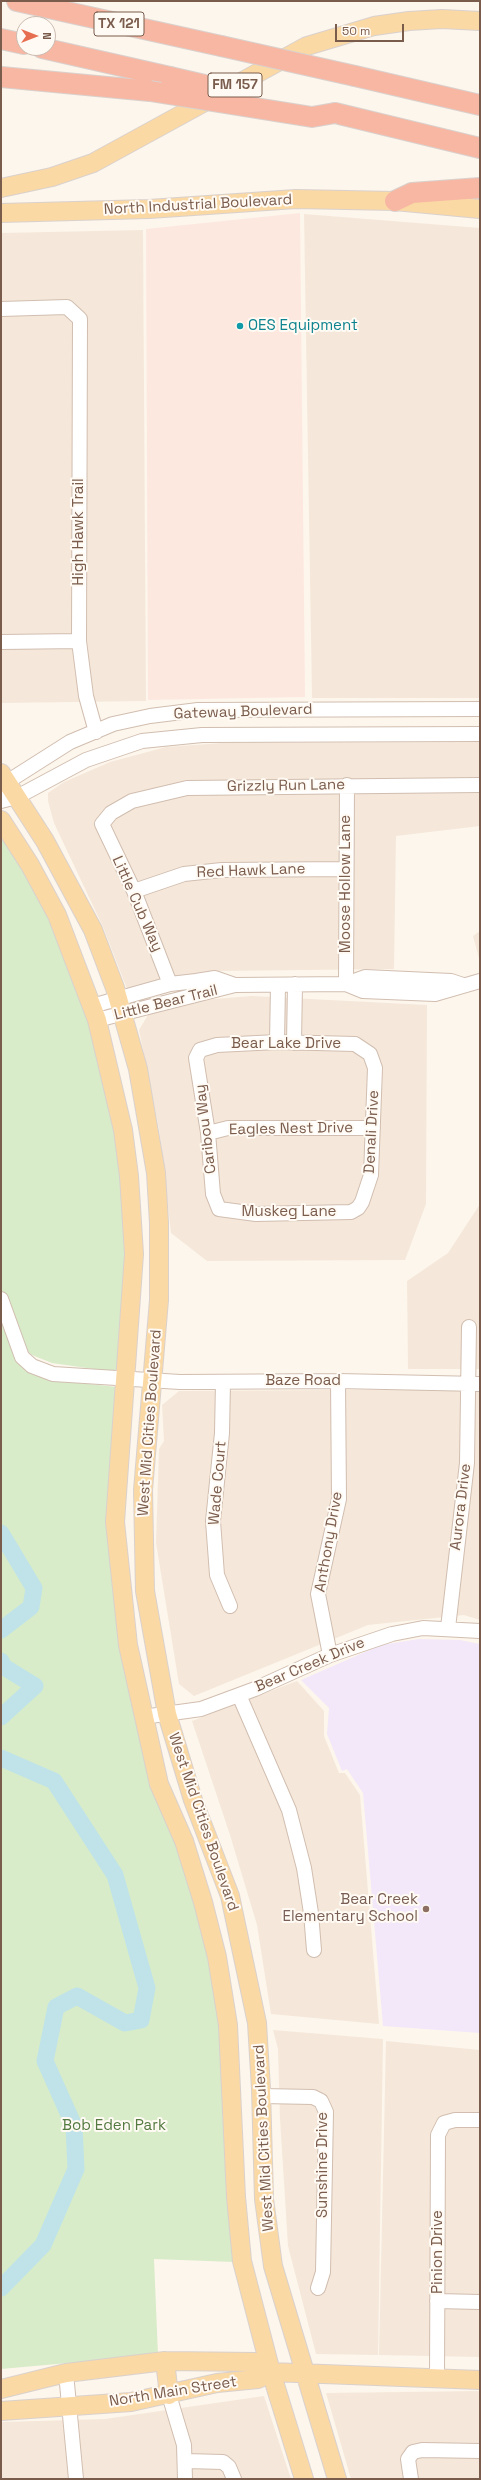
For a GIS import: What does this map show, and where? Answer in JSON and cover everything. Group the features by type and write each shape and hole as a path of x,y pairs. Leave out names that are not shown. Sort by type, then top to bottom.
{"highway":[{"name":"TX 121","path":"17,1 480,105"},
{"path":"1,39 16,42"},
{"path":"56,51 480,148"},
{"path":"1,77 150,91 312,117 335,114"},
{"path":"395,201 412,193 480,188"}],"main road":[{"name":"FM 157","path":"1,188 52,176 93,163 307,46 346,33 409,21 442,19 480,21"},
{"name":"North Industrial Boulevard","path":"1,213 149,209 296,199 395,201 480,209"},
{"name":"West Mid Cities Boulevard","path":"3,781 9,799 45,841 90,922 121,1006 138,1069 156,1173 159,1223 159,1300 143,1490 145,1591 167,1714 193,1800 230,1896 257,2023 262,2096 264,2199 273,2266 304,2374 337,2479"},
{"name":"West Mid Cities Boulevard","path":"1,820 30,865 57,916 94,1013 123,1130 131,1203 133,1288 115,1522 128,1645 159,1784 184,1841 203,1902 217,1957 228,2025 236,2197 242,2261 271,2372 304,2479"},
{"name":"North Main Street","path":"1,2389 66,2373 165,2362 256,2362 271,2372 480,2380"},
{"path":"165,2362 169,2395"},
{"name":"North Main Street","path":"1,2411 69,2405 131,2402 169,2395 218,2383 258,2379 271,2372"}],"street":[{"name":"High Hawk Trail","path":"1,309 67,307 80,319 79,641 86,696 96,732"},
{"path":"1,642 79,641"},
{"name":"Gateway Boulevard","path":"3,781 70,742 113,724 150,716 198,710 480,709"},
{"name":"Gateway Boulevard","path":"9,799 86,760 142,741 202,735 480,734"},
{"name":"Grizzly Run Lane","path":"102,824 111,813 132,801 187,788 347,785 480,785"},
{"name":"Moose Hollow Lane","path":"346,984 347,785"},
{"name":"Little Cub Way","path":"102,824 134,891 170,984"},
{"name":"Red Hawk Lane","path":"134,891 192,873 222,870 346,869"},
{"name":"Little Bear Trail","path":"94,1013 121,1006 235,985 346,984 365,976 446,986 463,985 480,981"},
{"name":"Little Bear Trail","path":"121,1006 170,984 215,978 235,985"},
{"path":"294,1043 295,984"},
{"path":"277,1042 278,985"},
{"name":"Bear Lake Drive","path":"200,1050 217,1045 277,1042 355,1044 370,1054"},
{"name":"Caribou Way","path":"200,1050 196,1058 208,1133 213,1194 219,1209"},
{"name":"Denali Drive","path":"358,1208 371,1175 374,1128 375,1068 370,1054"},
{"name":"Eagles Nest Drive","path":"208,1133 228,1128 374,1128"},
{"name":"Muskeg Lane","path":"219,1209 256,1214 351,1212 358,1208"},
{"name":"Baze Road","path":"1,1299 15,1343 22,1357 32,1366 53,1374 125,1379 223,1382 338,1381 474,1384"},
{"name":"Aurora Drive","path":"448,1628 467,1463 474,1384 469,1327"},
{"name":"Anthony Drive","path":"330,1655 318,1594 339,1499 338,1381"},
{"name":"Wade Court","path":"223,1382 222,1433 213,1521 218,1575 230,1606"},
{"name":"Bear Creek Drive","path":"143,1717 201,1709 239,1695 330,1655 392,1634 424,1628 448,1628 480,1631"},
{"path":"239,1695 289,1810 304,1868 311,1913 314,1950"},
{"name":"Sunshine Drive","path":"262,2096 313,2097 321,2101 326,2112 323,2272 318,2288"},
{"name":"Pinion Drive","path":"437,2378 438,2135 442,2126 456,2120 480,2120"},
{"path":"437,2301 480,2302"},
{"path":"66,2373 76,2479"},
{"path":"169,2395 184,2446 186,2461 185,2479"},
{"path":"410,2473 408,2459 413,2452 422,2450 480,2451"},
{"path":"186,2461 223,2462 230,2467 234,2479"}],"shaded area":[{"path":"300,213 305,697 148,700 146,229"},
{"path":"304,214 480,228 480,698 312,698"},
{"path":"143,230 146,701 1,703 1,233"},
{"path":"480,742 480,826 396,836 394,969 217,971 127,989 103,927 54,823 48,801 48,793 64,782 110,762 166,747 222,743"},
{"path":"480,931 480,962 473,936"},
{"path":"252,996 427,1005 426,1204 405,1260 207,1261 171,1233 159,1129 139,1030 148,1015 201,1000"},
{"path":"480,1204 480,1369 408,1369 407,1281 448,1253"},
{"path":"480,1389 480,1620 464,1615 368,1625 194,1696 179,1684 156,1543 159,1449 164,1441 162,1405 179,1391"},
{"name":"Bear Creek Elementary School","path":"419,1639 460,1640 480,1644 480,2033 383,2026 363,1793 347,1769 342,1771 327,1734 329,1708 301,1680 381,1645"},
{"path":"297,1681 324,1711 324,1736 339,1773 345,1773 360,1795 379,2024 271,2014 257,1925 230,1835 192,1721"},
{"path":"273,2030 383,2039 378,2355 316,2354 288,2246 280,2119 278,2049"},
{"path":"386,2041 480,2050 480,2357 379,2355"},
{"path":"480,2391 480,2479 351,2479 326,2393"},
{"path":"264,2396 291,2479 1,2479 1,2422 105,2419"}],"green space":[{"path":"1,837 26,876 50,922 88,1011 116,1130 123,1192 125,1298 120,1365 115,1372 52,1363 32,1355 22,1347 1,1288"},
{"name":"Bob Eden Park","path":"1,1317 5,1330 52,1380 117,1387 114,1587 199,1903 224,2026 234,2262 154,2259 158,2355 1,2369"}],"waterway":[{"path":"1,1533 34,1588 31,1607 1,1630"},
{"path":"1,1661 4,1667 35,1686 1,1717"},
{"path":"1,1758 54,1781 115,1875 147,1988 141,2020 125,2023 77,1996 56,2007 45,2061 74,2126 76,2169 43,2245 1,2288"}],"place":[{"name":"OES Equipment","path":"240,326"},
{"name":"Bear Creek Elementary School","path":"426,1909"}]}
